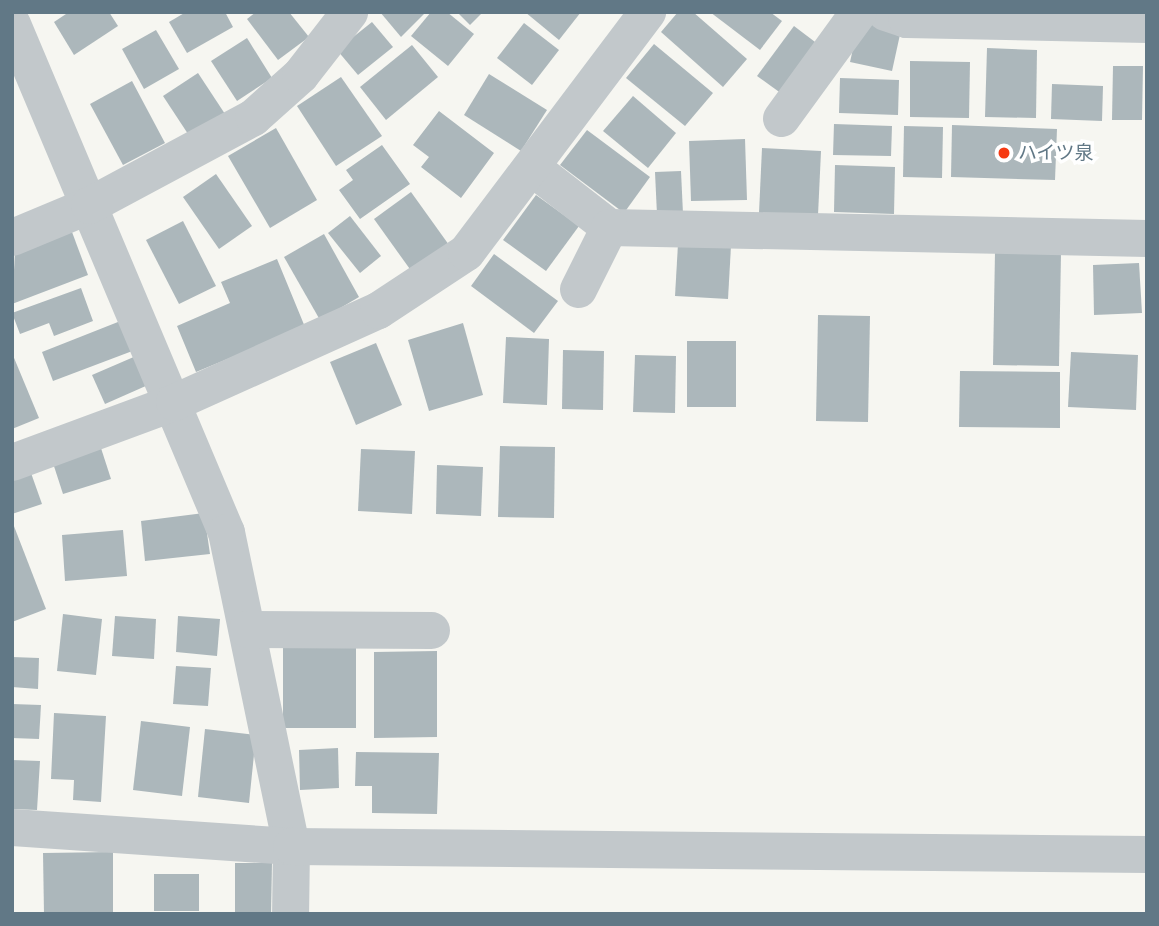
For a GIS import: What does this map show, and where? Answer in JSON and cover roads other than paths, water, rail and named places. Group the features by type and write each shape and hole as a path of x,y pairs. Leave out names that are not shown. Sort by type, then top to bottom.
{"street":[{"path":"12,237 89,205 253,117 300,75 349,12"},
{"path":"12,462 174,402 378,310 466,252 534,169 647,12"},
{"path":"781,118 858,12"},
{"path":"885,12 906,19 1129,20"},
{"path":"12,23 174,402 226,531 291,846 290,914"},
{"path":"534,169 609,227 1147,239"},
{"path":"578,289 609,227"},
{"path":"247,629 432,630"},
{"path":"12,827 291,846 1147,854"}],"place":[{"name":"ハイツ泉","path":"1004,153"}]}
